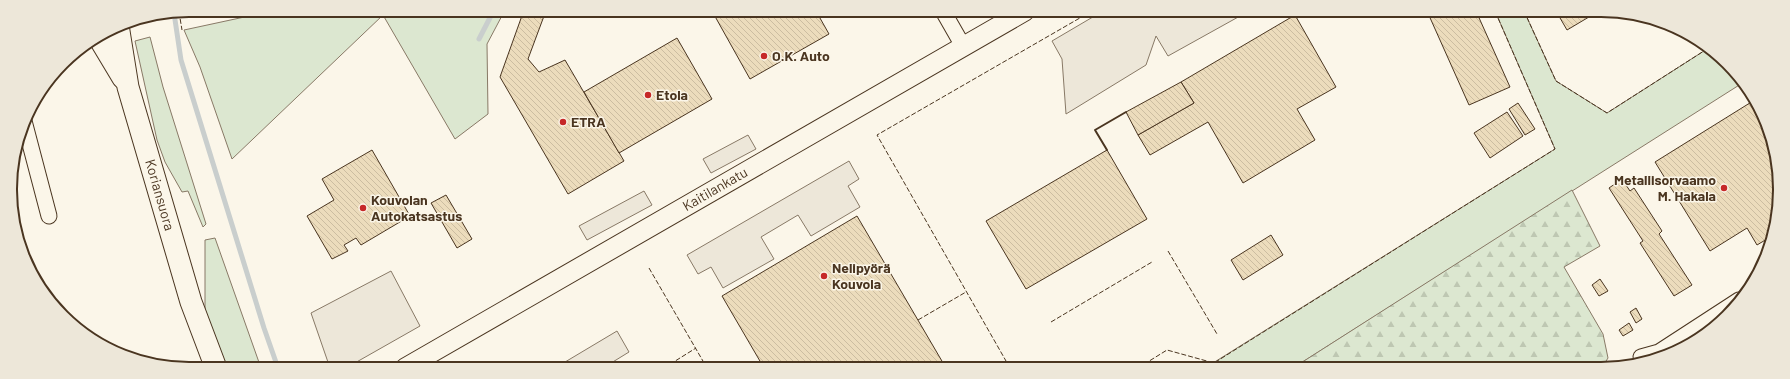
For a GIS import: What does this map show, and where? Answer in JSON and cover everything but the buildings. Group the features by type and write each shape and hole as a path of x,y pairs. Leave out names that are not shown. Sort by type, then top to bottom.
{"main road":[{"name":"Koriansuora","path":"119,32 128,87 191,302 214,362"},
{"name":"Koriansuora","path":"101,41 128,87"},
{"name":"Koriansuora","path":"191,302 201,362"}],"street":[{"path":"947,17 964,46"},
{"name":"Kaitilankatu","path":"415,362 1015,17"},
{"path":"27,132 49,216"},
{"path":"1659,352 1722,311"},
{"path":"1641,357 1658,352"}],"green space":[{"path":"244,17 381,17 232,159 200,67 184,30"},
{"path":"384,17 501,17 487,44 488,114 455,139"},
{"path":"1498,17 1527,17 1556,81 1607,113 1703,51 1738,86 1302,362 1215,362 1555,149"},
{"path":"150,37 163,87 206,224 203,227 188,191 182,192 165,162 157,140 135,41"},
{"path":"1572,190 1600,246 1564,267 1603,334 1608,358 1605,362 1302,362"},
{"path":"215,238 259,362 220,362 205,315 205,240"}],"shaded area":[{"path":"1093,17 1238,17 1168,56 1156,36 1146,65 1066,114 1062,59 1052,41"},
{"path":"748,135 756,149 711,173 703,159"},
{"path":"849,161 859,179 848,186 860,207 811,236 798,215 761,237 774,259 723,288 711,267 698,274 687,255"},
{"path":"644,191 652,205 587,240 579,226"},
{"path":"391,271 420,326 357,362 328,362 311,313"},
{"path":"617,331 629,352 613,362 565,362"}],"waterway":[{"path":"175,17 181,60 276,362"},
{"path":"479,39 490,17"}],"fence":[{"path":"180,17 182,30"},
{"path":"1007,362 877,135 1082,17"},
{"path":"1216,362 1555,149 1498,17"},
{"path":"1527,17 1556,81 1607,113 1703,51"},
{"path":"1168,251 1217,334"},
{"path":"1051,322 1152,262"},
{"path":"649,268 704,362"},
{"path":"918,320 966,292"},
{"path":"674,362 696,348"},
{"path":"1148,362 1167,350 1210,362"}],"wall":[{"path":"1107,150 1095,130 1126,112"}],"place":[{"name":"O.K. Auto","path":"764,56"},
{"name":"Etola","path":"648,95"},
{"name":"ETRA","path":"563,122"},
{"name":"Metallisorvaamo M. Hakala","path":"1724,188"},
{"name":"Kouvolan Autokatsastus","path":"363,208"},
{"name":"Nelipyörä Kouvola","path":"824,276"}]}
